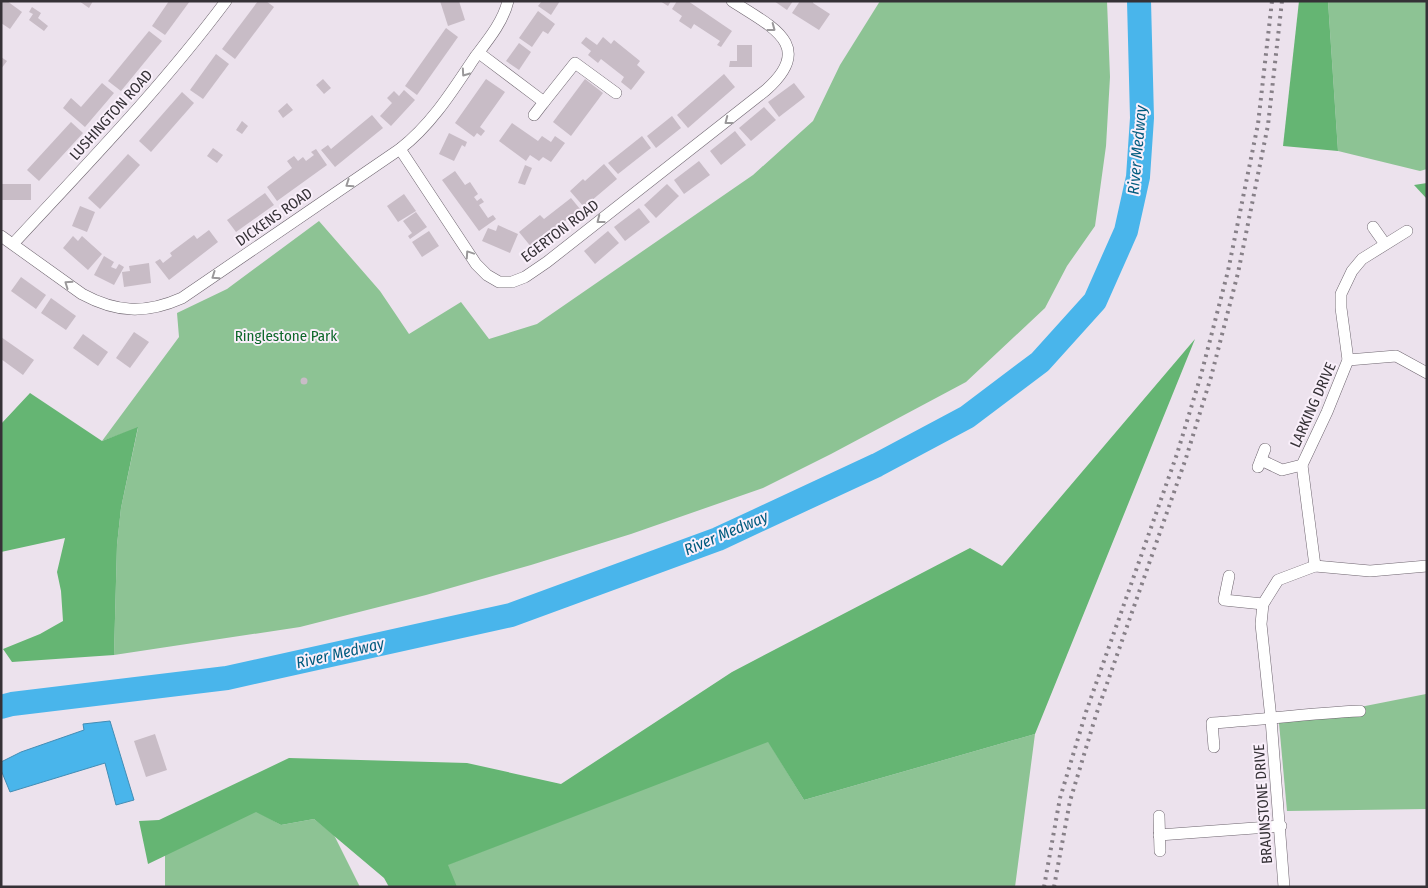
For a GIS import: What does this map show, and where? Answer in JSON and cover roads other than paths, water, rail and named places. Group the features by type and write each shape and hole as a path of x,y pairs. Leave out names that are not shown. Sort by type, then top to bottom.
{"street":[{"name":"LUSHINGTON ROAD","path":"13,244 145,100 180,60 226,1"},
{"name":"DICKENS ROAD","path":"1,236 95,301 123,310 146,309 168,304 182,298 400,149 416,136 429,123 479,53 500,22 508,1"},
{"name":"EGERTON ROAD","path":"400,149 476,264 493,280 512,282 525,277 547,262 766,90 785,69 789,57 787,44 775,30 732,1"},
{"path":"479,53 544,102"},
{"path":"534,115 575,63 616,93"},
{"path":"1373,227 1385,244"},
{"name":"LARKING DRIVE","path":"1315,566 1302,465 1327,412 1348,360 1340,308 1341,294 1352,272 1362,259 1407,231"},
{"path":"1348,360 1396,356 1427,373"},
{"path":"1261,459 1282,470 1302,465"},
{"name":"BRAUNSTONE DRIVE","path":"1284,887 1272,719 1260,624 1263,604 1278,580 1315,566 1370,572 1427,566"},
{"path":"1229,576 1224,600 1263,604"},
{"path":"1214,747 1212,723 1272,719 1316,713 1360,711"},
{"path":"1158,816 1160,851"},
{"path":"1159,835 1281,826"}],"water":[{"path":"110,721 134,800 116,805 105,763 10,792 1,770 1,762 21,752 84,730 83,724"}],"waterway":[{"name":"River Medway","path":"1,707 12,704 227,678 511,615 718,539 877,465 967,417 1040,362 1095,301 1126,231 1138,177 1142,118 1139,1"}],"railway":[{"path":"1044,887 1060,798 1086,712 1177,454 1201,375 1228,271 1258,124 1272,1"},
{"path":"1054,887 1070,801 1096,715 1186,458 1211,377 1238,273 1268,125 1282,1"}],"park label":[{"name":"Ringlestone Park","path":"286,336"}]}
